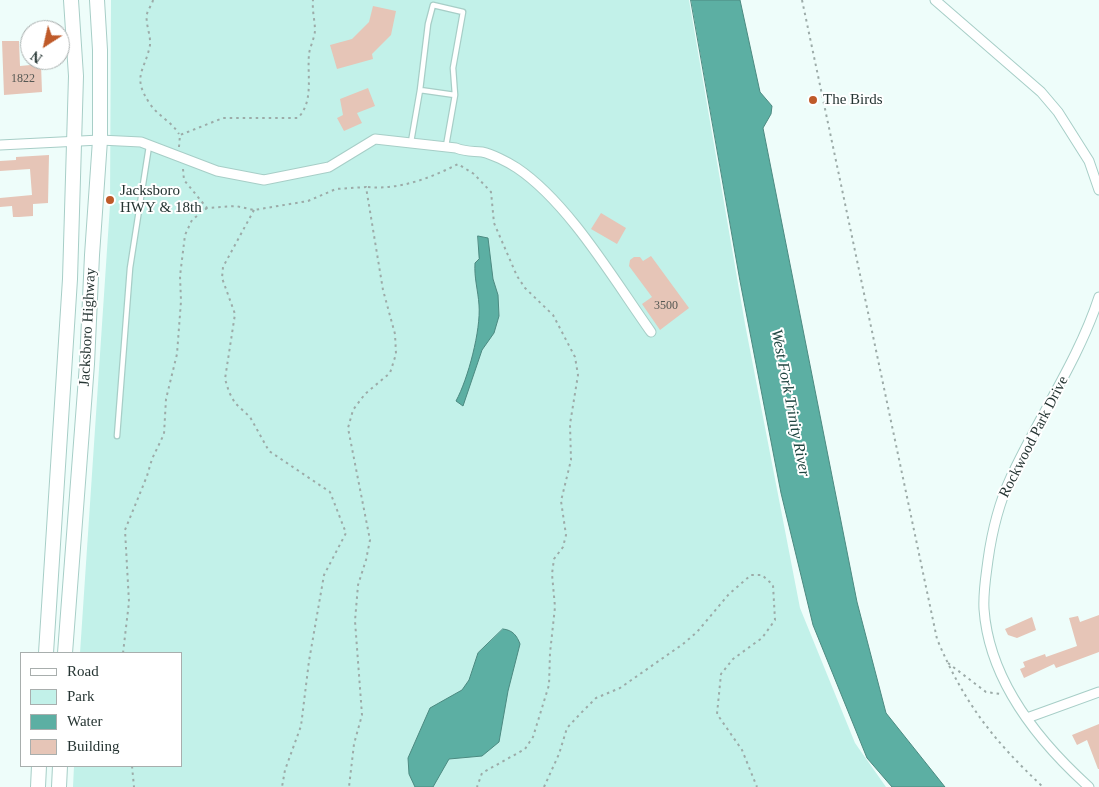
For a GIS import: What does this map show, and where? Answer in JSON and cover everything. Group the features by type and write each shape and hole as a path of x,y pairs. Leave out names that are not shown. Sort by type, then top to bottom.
{"main road":[{"name":"Jacksboro Highway","path":"46,652 70,279 75,42 71,0"},
{"name":"Jacksboro Highway","path":"65,652 88,364 92,255 100,140 100,50 97,0"},
{"path":"49,594 68,597"},
{"path":"38,787 39,767"},
{"path":"59,787 60,767"}],"street":[{"path":"935,0 1041,92 1058,112 1089,161 1099,190"},
{"path":"0,145 100,140 141,142 217,171 264,180 329,167 375,139 446,146 466,152 482,152 516,167 538,185 567,214 651,332"},
{"name":"Rockwood Park Drive","path":"1089,787 1041,740 1010,692 993,654 984,610 984,591 996,516 1011,477 1069,368 1099,297"},
{"path":"1027,718 1099,692"}],"lane":[{"path":"411,142 428,24 433,5 463,12 453,68 456,95 446,146"},
{"path":"420,90 456,95"},
{"path":"117,436 130,268 149,146"}],"path":[{"path":"153,0 146,15 150,45 142,65 140,78 150,104 164,121 175,127 180,135 184,180 207,208"},
{"path":"180,135 222,118 298,118 305,110 309,96 310,53 315,32 312,14 313,0"},
{"path":"802,0 937,639 946,662 983,724 1010,756 1043,787"},
{"path":"123,652 129,602 125,530 152,459 164,434 168,392 177,354 181,302 180,276 185,235 192,220 207,208 236,206 254,210 308,201 336,189 386,187 422,180 458,164 474,174 491,192 494,223 517,276 525,288 553,315 575,357 578,375 570,424 571,460 561,501 566,535 563,547 554,559 552,574 555,606 550,653 550,685 532,737 525,749 482,773 477,787"},
{"path":"350,787 354,744 362,714 355,621 358,586 370,540 348,428 353,410 365,394 390,374 396,354 395,334 383,290 366,187"},
{"path":"254,210 249,216 238,242 223,267 222,278 235,314 225,379 235,403 250,418 269,451 330,492 346,534 324,575 309,661 301,726 285,770 282,787"},
{"path":"544,787 560,754 567,728 596,698 620,688 690,638 729,594 751,575 762,575 773,585 775,620 762,638 733,659 721,674 717,714 742,750 757,787"},
{"path":"946,662 986,692 998,695 1010,692"},
{"path":"132,767 134,787"}],"green space":[{"path":"111,0 689,0 745,324 800,608 855,743 886,787 73,787 74,767 182,767 182,652 80,652 110,205"}],"water":[{"name":"West Fork Trinity River","path":"691,0 740,0 760,92 772,106 771,114 763,128 857,602 886,713 945,787 892,787 867,758 813,625 781,493 740,281"},
{"path":"478,236 488,238 493,279 498,295 499,316 494,333 482,350 463,406 456,401 461,392 473,354 478,327 479,305 475,263 479,259"},
{"path":"503,629 514,634 520,644 508,691 499,742 482,756 449,759 433,787 415,787 409,774 408,758 430,708 462,690 469,680 478,653"}],"building":[{"path":"373,6 396,11 391,35 372,54 373,59 337,69 330,45 352,39 369,22"},
{"path":"2,41 19,41 20,70 41,70 42,92 4,95"},
{"path":"368,88 375,106 357,113 362,123 344,131 337,118 343,115 340,99"},
{"path":"49,155 48,203 33,204 33,216 13,217 12,206 0,207 0,198 32,195 30,169 0,171 0,161 16,160 16,157"},
{"path":"601,213 626,228 617,244 591,229"},
{"path":"651,256 689,308 660,330 642,304 652,297 629,266 630,260 634,257 640,257 643,261"},
{"path":"1099,615 1099,652 1056,668 1054,664 1024,678 1020,669 1025,667 1023,662 1045,654 1046,657 1077,646 1069,618 1078,616 1080,622"},
{"path":"1032,617 1036,630 1017,638 1008,635 1005,629"},
{"path":"1099,724 1098,769 1087,740 1077,745 1072,735"}],"place":[{"name":"The Birds","path":"813,100"},
{"name":"Jacksboro HWY & 18th","path":"110,200"}]}
